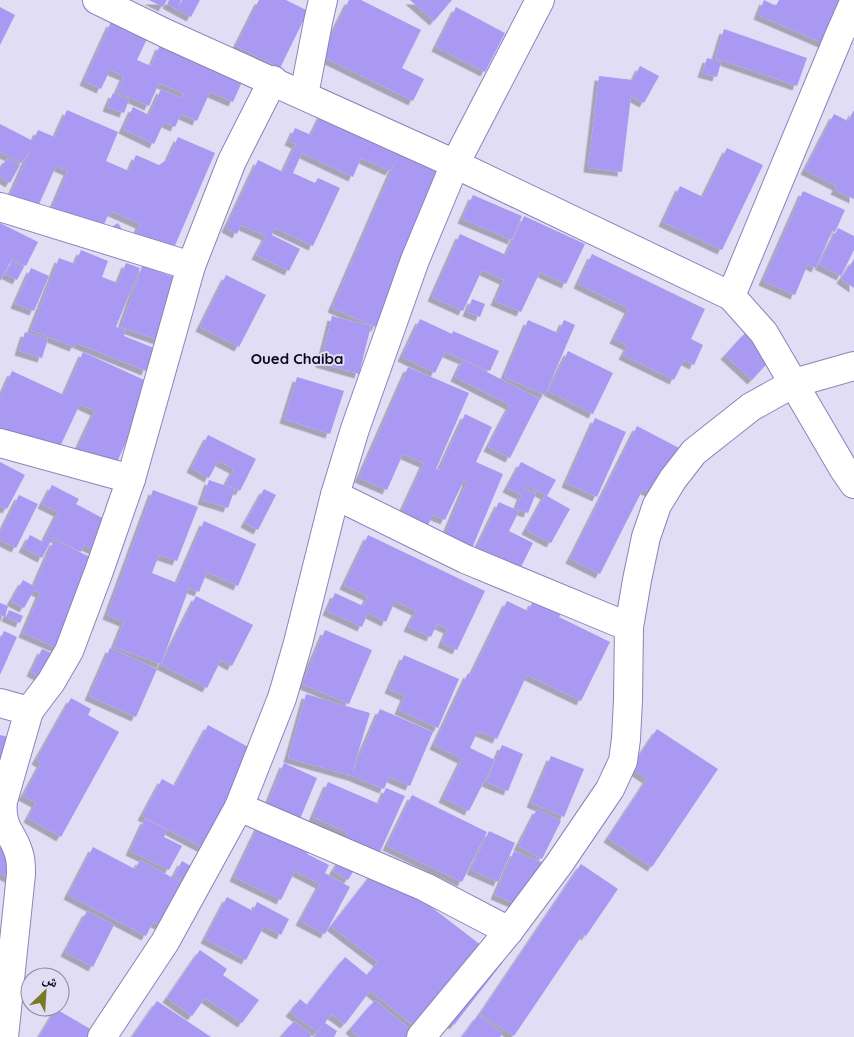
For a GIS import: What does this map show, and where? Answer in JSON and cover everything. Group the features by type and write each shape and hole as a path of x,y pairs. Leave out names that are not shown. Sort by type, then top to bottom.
{"street":[{"path":"97,0 167,34 273,80 455,164 732,296 764,333 854,484"},
{"path":"304,95 324,0"},
{"path":"102,1037 165,942 239,807 282,698 298,643 335,494 355,429 415,260 455,164 540,0"},
{"path":"732,296 849,10 854,2"},
{"path":"4,1037 21,874 20,857 16,844 5,826 2,814 3,801 29,711 51,682 69,651 100,571 131,479 191,266 232,160 273,80"},
{"path":"0,207 191,266"},
{"path":"421,1037 510,931 591,818 610,789 623,761 626,739 630,627 646,537 657,505 673,479 694,452 751,407 794,384 854,366"},
{"path":"0,443 131,479"},
{"path":"335,494 466,558 630,627"},
{"path":"0,703 29,711"},
{"path":"239,807 425,887 510,931"}],"building":[{"path":"149,0 167,0 163,7"},
{"path":"169,0 181,0 179,7 182,0 200,0 191,17 167,4"},
{"path":"259,0 286,0 308,11 280,68 236,46"},
{"path":"349,0 361,0 421,30 402,68 424,79 413,101 321,56"},
{"path":"410,0 452,0 434,21"},
{"path":"764,0 776,6 779,0 852,0 832,47 758,15"},
{"path":"0,7 15,15 0,45"},
{"path":"456,7 505,33 485,72 436,47"},
{"path":"111,22 147,39 137,60 151,66 160,45 242,82 233,102 210,92 197,121 181,114 175,127 164,122 154,144 123,129 133,107 149,115 161,89 181,98 184,94 159,83 149,106 117,92 124,76 110,70 101,89 84,81"},
{"path":"724,29 807,58 797,86 715,58"},
{"path":"707,58 721,62 717,77 702,73"},
{"path":"640,66 659,76 644,103 631,96 622,172 588,168 599,76 633,80"},
{"path":"113,93 129,100 124,113 107,107"},
{"path":"67,110 118,132 106,161 129,171 136,155 159,165 168,159 178,137 215,153 170,257 151,250 148,243 126,257 140,224 113,212 108,215 100,234 118,223 130,242 127,250 76,228 77,225 50,213 68,171 56,166 37,209 9,198 31,148 22,163 0,152 0,124 33,141 38,130 55,137"},
{"path":"854,110 854,199 835,190 837,186 805,170 834,114 848,121"},
{"path":"322,113 443,170 376,327 332,308 397,158 390,171 361,158 353,177 302,153 293,173 315,183 318,178 340,188 313,246 275,228 272,235 300,249 289,271 256,255 266,236 241,225 237,234 226,228 258,160 283,172 296,144 289,141 295,128 311,135"},
{"path":"727,148 763,165 722,250 663,222 680,186 703,197"},
{"path":"7,158 20,165 10,183 0,177 0,170"},
{"path":"803,191 845,210 835,232 832,231 816,268 808,264 795,295 763,281"},
{"path":"473,195 522,216 512,240 462,219"},
{"path":"524,216 585,244 566,284 540,272 521,312 495,301 504,280 482,270 463,311 432,297 460,234 506,255"},
{"path":"0,223 38,242 26,266 12,259 0,281"},
{"path":"838,228 854,236 854,250 841,276 819,265"},
{"path":"81,250 108,261 102,277 118,283 126,263 140,268 116,327 126,330 124,336 154,348 146,371 76,343 74,347 31,330 59,258 75,264"},
{"path":"592,254 705,309 691,339 703,345 694,365 684,360 674,380 623,355 628,346 614,339 629,309 578,284"},
{"path":"854,259 854,288 841,279"},
{"path":"12,261 24,267 17,280 5,274"},
{"path":"142,266 180,279 159,340 121,327"},
{"path":"31,268 49,276 34,311 15,304"},
{"path":"226,275 266,295 239,347 200,327"},
{"path":"472,299 485,304 480,317 467,312"},
{"path":"332,316 371,326 359,374 320,363"},
{"path":"420,319 452,334 453,331 499,351 490,371 445,352 435,373 402,357"},
{"path":"528,320 558,333 564,320 575,325 545,395 504,377"},
{"path":"25,332 48,339 42,358 19,351"},
{"path":"746,332 773,357 752,380 725,355"},
{"path":"568,351 613,373 593,414 548,391"},
{"path":"83,352 153,384 111,475 73,458 95,411 80,404 57,453 0,428 0,397 12,371 64,395"},
{"path":"463,360 540,399 510,458 488,447 510,405 455,377"},
{"path":"408,367 469,393 436,469 439,470 465,414 492,427 476,462 503,474 470,553 442,541 467,481 464,480 445,520 433,515 428,525 401,513 424,463 403,454 387,490 359,478"},
{"path":"297,377 344,391 330,434 284,419"},
{"path":"595,418 626,432 597,497 566,483"},
{"path":"637,426 679,448 655,494 643,489 600,574 570,559"},
{"path":"208,435 256,459 240,491 226,484 234,469 218,461 209,478 191,468"},
{"path":"0,462 25,475 7,509 0,506"},
{"path":"521,462 556,480 547,496 570,509 551,543 526,530 545,495 526,485 524,489 536,493 528,513 516,509 523,491 521,495 507,488"},
{"path":"209,480 235,489 228,508 202,500"},
{"path":"52,485 79,499 76,504 110,522 96,551 84,545 81,552 53,537 42,558 23,548 30,535 43,542 58,512 42,504"},
{"path":"264,489 276,495 258,530 245,523"},
{"path":"153,490 198,507 177,561 159,555 152,573 177,583 204,521 256,544 238,586 207,572 199,592 189,588 161,664 114,647 124,622 107,615"},
{"path":"19,495 38,504 16,548 0,540 0,533"},
{"path":"499,502 519,511 509,531 533,543 519,571 476,549"},
{"path":"368,535 485,591 457,650 442,643 448,629 437,624 431,637 408,627 416,611 395,601 386,622 368,613 362,627 327,611 335,593 363,606 368,596 344,585"},
{"path":"54,540 99,561 62,650 23,633 40,593 34,590 24,608 11,601 23,580 34,586"},
{"path":"196,596 253,625 232,666 221,660 207,688 161,665"},
{"path":"507,601 528,611 533,601 561,614 559,617 610,642 581,701 527,675 497,739 478,731 470,748 495,760 469,811 443,798 462,759 434,745 468,673 471,675"},
{"path":"0,603 8,606 5,617 0,615"},
{"path":"9,610 23,616 20,623 6,617"},
{"path":"325,630 372,650 349,704 302,684"},
{"path":"4,631 17,637 0,675 0,639"},
{"path":"110,648 157,669 136,717 89,696"},
{"path":"42,649 59,656 47,680 31,672"},
{"path":"404,655 459,679 438,728 399,710 405,696 389,689"},
{"path":"306,694 370,713 352,773 380,709 433,732 410,786 389,777 384,789 352,776 288,758"},
{"path":"71,698 91,709 88,715 119,732 61,837 28,818 36,803 23,796 41,763 36,760"},
{"path":"208,725 263,755 211,852 142,816 162,779 175,786"},
{"path":"657,729 718,769 652,867 608,838 647,779 631,768"},
{"path":"0,735 13,738 0,776"},
{"path":"502,745 523,754 508,791 486,782"},
{"path":"551,756 584,769 564,817 531,803"},
{"path":"284,763 317,778 300,819 267,805"},
{"path":"328,782 379,804 386,788 405,796 380,852 345,837 347,832 313,817"},
{"path":"412,795 487,832 462,882 387,846"},
{"path":"537,809 561,821 542,859 518,846"},
{"path":"145,819 167,830 164,837 182,846 169,870 130,851"},
{"path":"260,823 310,848 307,854 329,865 325,873 350,887 325,934 300,921 320,884 295,871 281,900 234,877"},
{"path":"489,831 515,843 498,882 471,870"},
{"path":"3,843 23,854 9,878 0,873 0,849"},
{"path":"93,847 135,869 140,860 186,885 164,927 153,922 146,936 68,895"},
{"path":"514,851 544,863 525,908 495,895"},
{"path":"344,853 359,862 348,880 333,871"},
{"path":"182,861 198,870 190,884 174,876"},
{"path":"581,864 618,889 586,936 583,934 514,1036 480,1014"},
{"path":"378,866 503,962 454,1025 444,1016 428,1037 370,991 345,1024 331,1014 325,1023 337,1031 334,1037 315,1037 322,1026 317,1032 290,1012 300,999 307,1005 345,957 367,975 378,962 331,926"},
{"path":"227,897 253,911 257,902 289,919 281,935 264,926 246,960 205,939"},
{"path":"87,911 114,925 93,967 65,952"},
{"path":"200,950 227,969 223,975 259,1000 242,1023 205,998 192,1016 167,998"},
{"path":"375,1000 419,1037 359,1037 350,1029"},
{"path":"157,1001 211,1037 132,1037"},
{"path":"478,1015 503,1033 500,1037 462,1037"},
{"path":"51,1017 70,1017 104,1037 39,1037"},
{"path":"294,1021 312,1035 310,1037 284,1037 282,1035"}],"district":[{"name":"Oued Chaiba","path":"297,358"}]}
